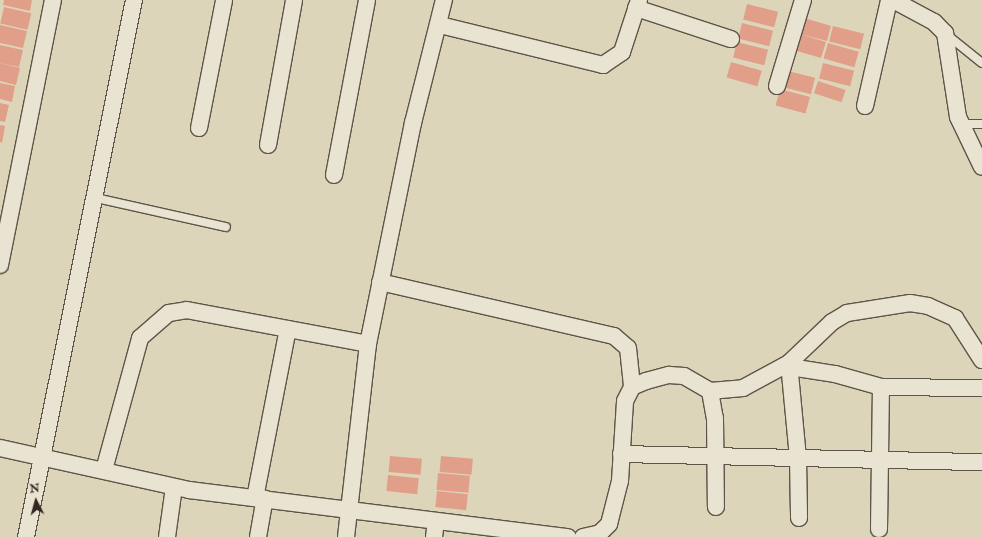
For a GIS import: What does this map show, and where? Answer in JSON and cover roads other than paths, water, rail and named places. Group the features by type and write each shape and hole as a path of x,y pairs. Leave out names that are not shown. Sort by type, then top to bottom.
{"street":[{"path":"0,265 53,0"},
{"path":"26,537 40,457 96,198 134,0"},
{"path":"199,128 224,0"},
{"path":"268,145 294,0"},
{"path":"334,175 367,0"},
{"path":"346,537 368,344 414,123 440,25 444,0"},
{"path":"777,86 803,0"},
{"path":"865,106 889,0"},
{"path":"893,0 934,22 945,33 962,124 982,167"},
{"path":"440,25 603,65 622,52 638,4 731,39"},
{"path":"380,282 614,336 628,348 632,387 625,401 620,481 608,524 600,533 583,537"},
{"path":"632,387 669,375 684,376 710,391 743,388 790,365 832,322 847,313 910,303 928,306 955,318 982,360"},
{"path":"104,470 140,338 152,324 169,313 187,310 368,344"},
{"path":"258,537 260,498 288,329"},
{"path":"790,365 881,387 982,388"},
{"path":"790,365 798,458 798,518"},
{"path":"879,529 881,387"},
{"path":"710,391 716,457 716,507"},
{"path":"0,448 104,470 174,487 568,537"},
{"path":"621,454 982,462"},
{"path":"167,537 174,487"},
{"path":"434,537 436,521"}],"lane":[{"path":"945,33 982,63"},
{"path":"962,124 982,124"},
{"path":"96,198 226,227"}]}
